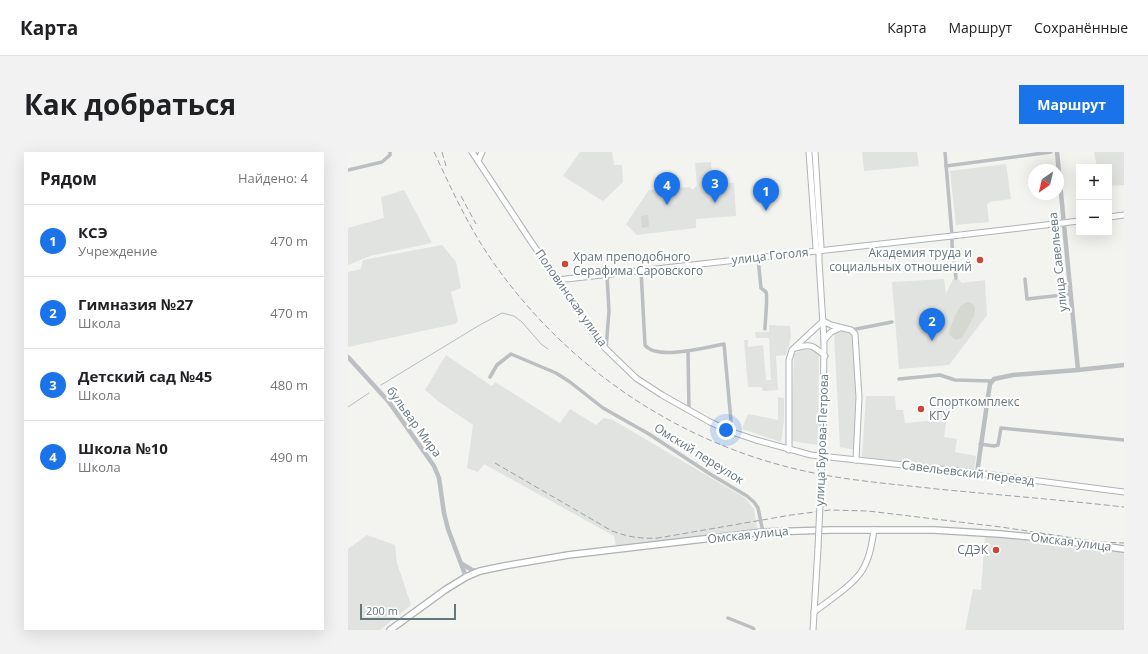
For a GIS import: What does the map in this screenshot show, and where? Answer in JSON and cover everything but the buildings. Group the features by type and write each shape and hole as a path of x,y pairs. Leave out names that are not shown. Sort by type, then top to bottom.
{"main road":[{"name":"Половинская улица","path":"472,152 596,338 636,378 710,422 732,432 789,450 812,455"},
{"path":"478,161 482,152"},
{"name":"улица Бурова-Петрова","path":"809,152 816,248 819,251"},
{"name":"улица Бурова-Петрова","path":"813,630 823,439 825,356 819,251 821,247 815,152"},
{"path":"1112,217 1124,215"},
{"name":"улица Гоголя","path":"557,280 1076,221"},
{"path":"789,450 789,360 792,350 823,321 831,326 851,330 855,334 859,397 856,460"},
{"path":"824,340 831,332 840,328"},
{"path":"795,348 804,345 810,346 816,348 825,356"},
{"name":"Савельевский переезд","path":"812,455 977,473 1124,492"},
{"name":"Омская улица","path":"390,630 440,593 466,577 480,571 569,555 763,532 831,530 934,530 1043,538 1124,550"},
{"path":"814,612 846,587 861,572 868,558 874,530"},
{"path":"815,600 823,602 827,601"}],"street":[{"path":"348,170 382,162 390,155 390,152"},
{"path":"945,152 956,278"},
{"path":"946,166 1051,152"},
{"name":"улица Савельева","path":"1057,152 1078,370"},
{"path":"758,258 761,288 767,296 765,329"},
{"path":"640,270 645,344 647,348 654,351 688,352 724,344 732,432"},
{"path":"606,349 609,311 607,275"},
{"path":"1025,279 1027,299 1071,294"},
{"path":"851,330 892,322"},
{"path":"688,352 689,410"},
{"name":"Омский переулок","path":"490,377 497,365 511,354 556,373 603,408 649,434 747,496 758,508 763,532"},
{"name":"бульвар Мира","path":"348,357 389,402 434,466 439,478 444,513 466,577"},
{"path":"899,379 940,375 955,380 993,380 1013,376 1124,365"},
{"path":"977,473 988,397 993,380"},
{"path":"980,444 994,446 998,445 1001,428 1124,440"},
{"path":"461,563 472,570 480,571"},
{"path":"728,618 753,628 754,630"}],"shaded area":[{"path":"580,152 612,152 614,165 622,165 623,182 603,201 563,176"},
{"path":"862,152 917,152 919,166 864,171"},
{"path":"1094,152 1124,152 1124,185 1112,186 1112,164 1096,164"},
{"path":"711,162 712,178 722,177 723,184 734,183 736,216 696,219 696,228 637,235 626,224 649,190 689,187 693,190 697,185 695,163"},
{"path":"1006,164 1011,199 990,202 987,204 989,222 956,225 950,171"},
{"path":"404,190 432,243 370,256 348,265 348,228 384,218 381,197"},
{"path":"648,215 649,227 642,228 641,216"},
{"path":"442,245 456,262 461,288 451,292 458,321 455,324 348,347 348,272 361,269 363,260"},
{"path":"944,279 946,294 953,279 958,279 962,283 985,280 987,315 949,365 899,369 892,282"},
{"path":"968,302 973,304 975,308 974,316 962,338 956,340 949,334 955,316 960,307"},
{"path":"769,325 790,326 791,337 786,355 776,356 778,390 763,391 762,387 748,387 744,340 748,340 748,347 763,345 766,380 771,380 769,338 756,338 755,332 769,332"},
{"path":"846,330 853,334 858,397 855,450 840,447 834,334"},
{"path":"801,350 814,350 819,355 818,445 791,441 794,354"},
{"path":"446,355 492,386 495,382 560,423 570,409 596,425 604,418 613,420 745,498 754,509 757,529 616,546 614,536 484,464 478,472 467,468 473,425 438,401 425,390"},
{"path":"866,396 895,396 896,410 903,410 905,423 938,420 942,409 948,410 944,437 957,439 955,452 976,456 974,470 862,457"},
{"path":"778,397 784,398 784,420 781,442 742,429 748,414 778,420"},
{"path":"367,535 395,545 397,563 411,605 380,630 348,630 348,549"},
{"path":"1002,535 1124,552 1124,630 965,630 973,589 981,590 985,536"}],"waterway":[{"path":"381,385 502,313 514,316 522,322 541,344 548,349"},
{"path":"348,407 369,393"}],"railway":[{"path":"434,152 476,236 493,262 523,301 556,336 592,368 631,397 673,422 716,443 762,460 809,472 873,482 1124,507"},
{"path":"442,152 446,166"},
{"path":"461,196 476,224"},
{"path":"495,463 612,531 640,538 658,538 791,515 830,510 868,511 1001,527 1100,542 1124,543"}],"place":[{"name":"Детский сад №45","path":"715,203"},
{"name":"Школа №10","path":"667,205"},
{"name":"КСЭ","path":"766,211"},
{"name":"Академия труда и социальных отношений","path":"980,260"},
{"name":"Храм преподобного Серафима Саровского","path":"565,264"},
{"name":"Гимназия №27","path":"932,341"},
{"name":"Спорткомплекс КГУ","path":"921,409"},
{"name":"СДЭК","path":"996,550"}]}
